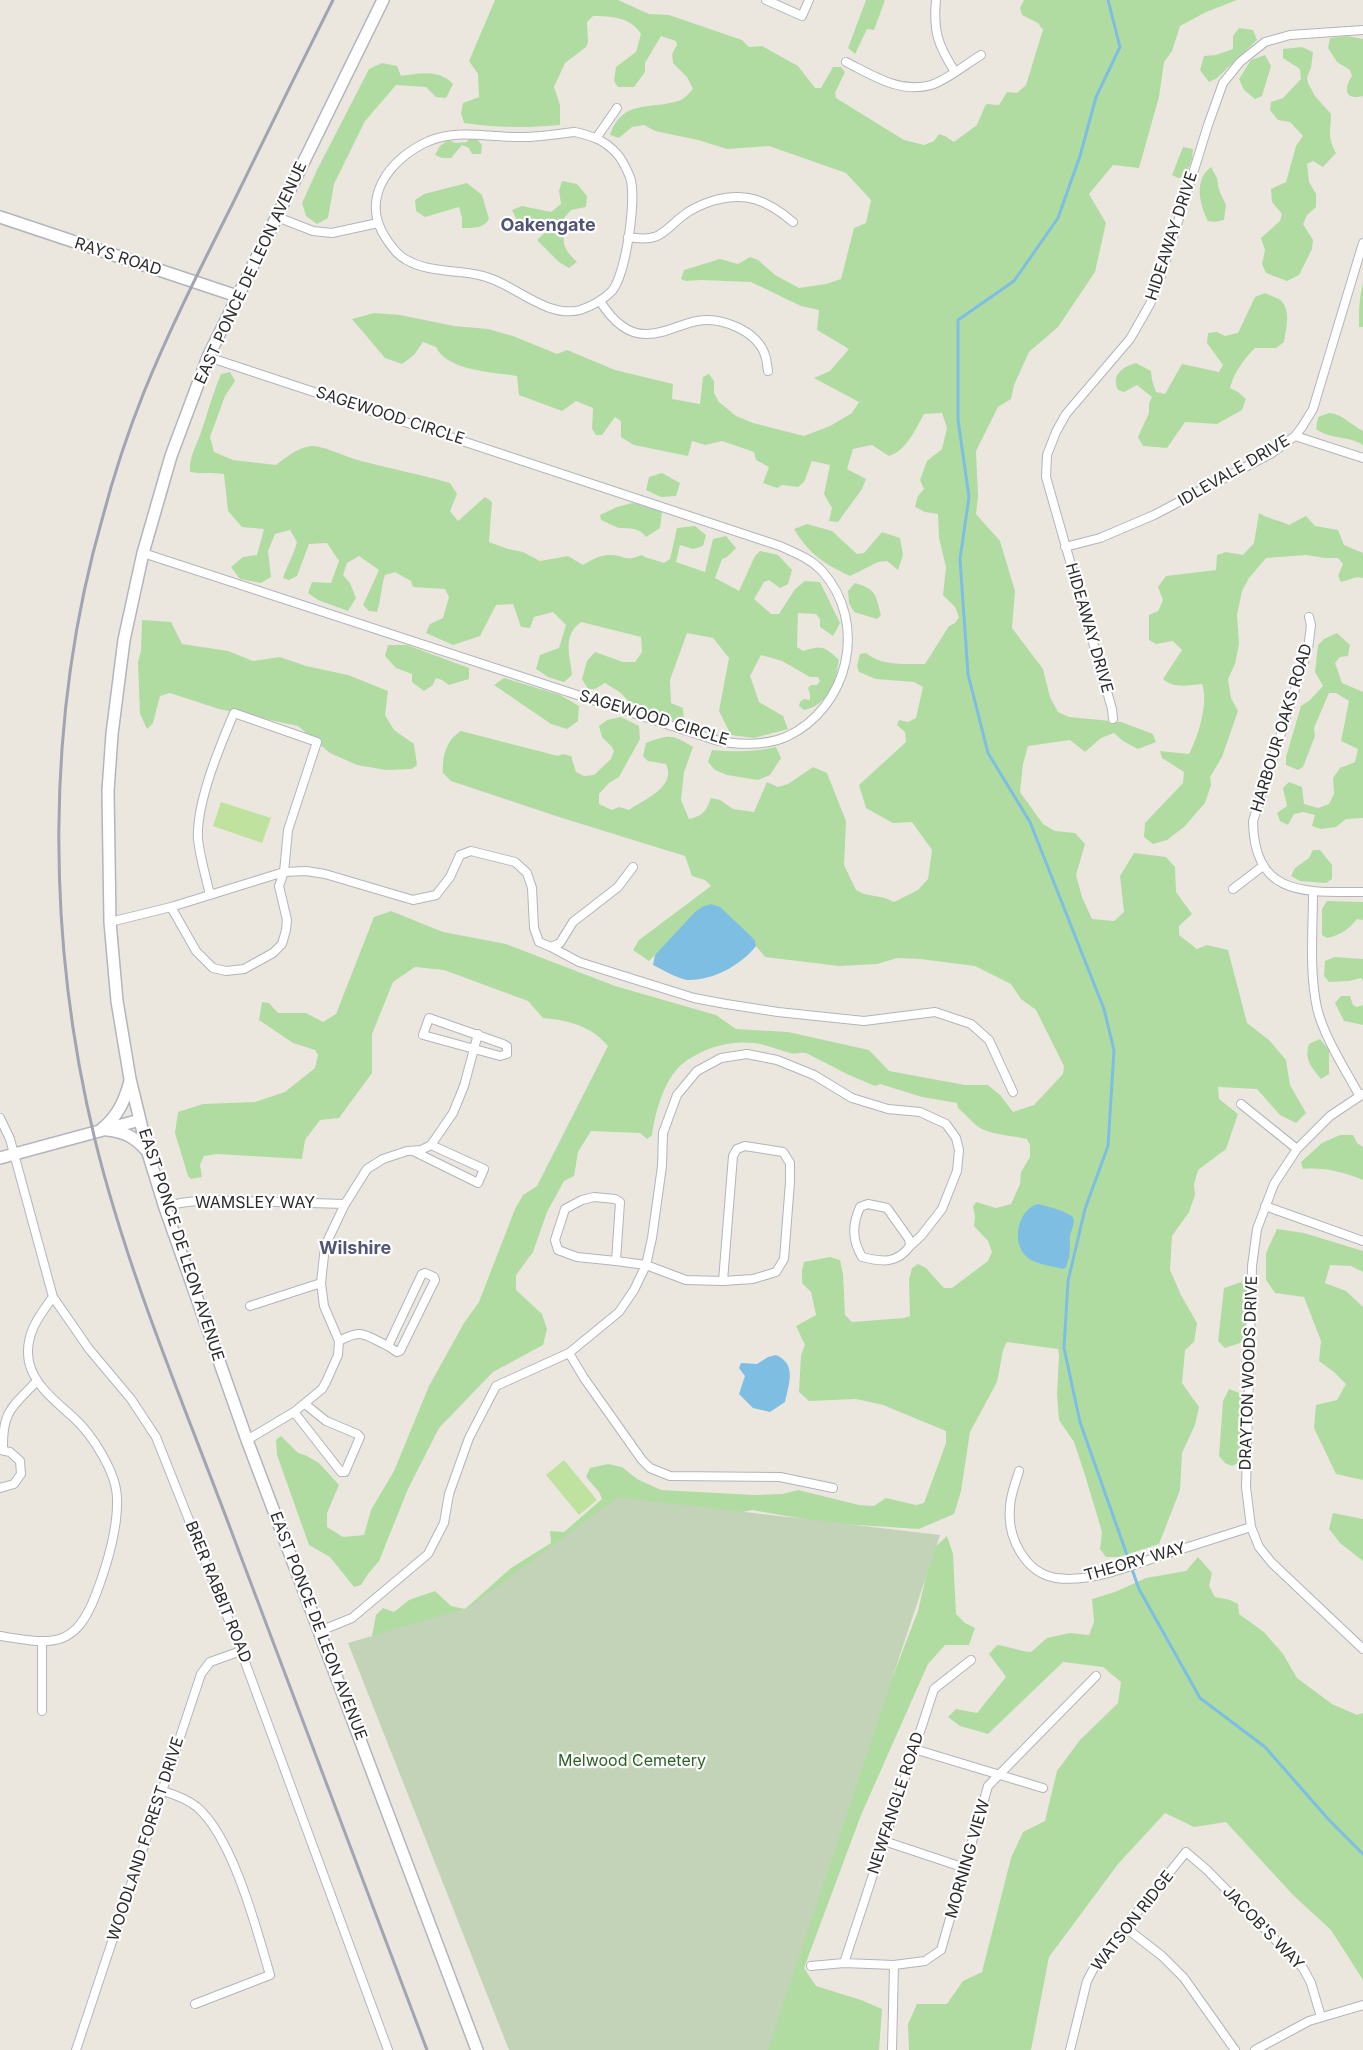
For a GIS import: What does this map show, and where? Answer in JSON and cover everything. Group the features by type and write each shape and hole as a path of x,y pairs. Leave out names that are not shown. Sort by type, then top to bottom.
{"main road":[{"name":"EAST PONCE DE LEON AVENUE","path":"383,0 208,357 170,456 143,553 124,640 112,734 108,791 110,922 117,1001 130,1079 148,1153 247,1440 477,2050"},
{"name":"RAYS ROAD","path":"0,217 237,296"},
{"path":"101,1130 118,1112 126,1095 130,1079"},
{"path":"0,1158 140,1120"},
{"path":"101,1130 128,1134 140,1142 148,1153"}],"street":[{"path":"766,0 802,16 809,0"},
{"path":"936,0 935,30 942,51 955,72"},
{"name":"HIDEAWAY DRIVE","path":"1113,718 1046,478 1047,455 1056,432 1066,414 1130,339 1150,304 1161,276 1208,124 1223,83 1240,62 1265,42 1290,35 1363,30"},
{"path":"846,62 884,81 902,87 931,85 981,55"},
{"path":"597,137 616,108"},
{"path":"575,132 597,137 617,154 630,177 632,197 628,237 624,262 619,278 612,290 600,301 578,310 553,309 492,279 475,274 423,268 397,254 378,222 377,202 383,178 398,160 430,141 454,134 466,133 520,138 575,132"},
{"path":"628,237 651,239 664,234 685,214 697,206 727,197 743,196 761,201 778,209 794,222"},
{"path":"277,217 312,231 332,233 378,222"},
{"name":"IDLEVALE DRIVE","path":"1065,547 1100,538 1154,515 1272,453 1295,436 1312,409 1363,244"},
{"path":"600,301 607,312 623,328 644,334 655,333 698,320 715,320 728,324 747,333 758,343 766,355 768,371"},
{"name":"SAGEWOOD CIRCLE","path":"143,553 715,740 733,744 764,743 784,737 805,726 822,711 834,694 843,676 849,649 846,619 838,594 822,571 809,559 771,542 208,357"},
{"path":"1295,436 1363,458"},
{"name":"HARBOUR OAKS ROAD","path":"1310,618 1308,649 1253,821 1253,839 1263,866 1271,876 1284,885 1313,892 1363,892"},
{"path":"172,907 196,952 213,968 226,971 244,969 273,953 282,944 287,920 279,886 284,872 288,830 317,742 234,713 220,747 199,815 198,838 210,896"},
{"path":"110,922 172,907 284,872 306,871 325,874 413,900 436,895 450,877 460,855 471,851 515,862 527,873 532,888 534,928 540,942 579,962 694,998 778,1012 864,1021 935,1012 971,1024 989,1040 1013,1092"},
{"path":"1233,889 1263,866"},
{"path":"551,947 560,943 572,922 618,887 633,867"},
{"path":"1313,892 1312,959 1318,1010 1324,1028 1361,1094"},
{"path":"429,1018 503,1044 507,1046 507,1054 500,1056 472,1049 423,1035 429,1018"},
{"path":"247,1440 305,1404 322,1389 326,1382 338,1355 339,1341 324,1306 321,1283 325,1246 345,1204 367,1169 383,1159 421,1150 431,1145 453,1113 464,1086 472,1049 478,1034"},
{"path":"320,1631 352,1618 428,1554 444,1523 449,1494 469,1438 496,1386 569,1353 619,1312 634,1290 646,1265 652,1238 663,1133 677,1095 697,1071 720,1058 747,1054 777,1060 814,1075 852,1098 866,1104 920,1112 946,1124 956,1138 959,1150 957,1171 942,1209 904,1254 893,1260 881,1261 862,1257 854,1244 855,1220 860,1207 868,1204 887,1208 909,1239 910,1246"},
{"name":"DRAYTON WOODS DRIVE","path":"1361,1094 1330,1116 1297,1148 1274,1184 1264,1206 1252,1266 1246,1487 1251,1527 1259,1547 1272,1563 1363,1649"},
{"path":"1241,1104 1297,1148"},
{"name":"BRER RABBIT ROAD","path":"0,1118 10,1139 53,1298 89,1349 131,1399 156,1437 241,1651 388,2050"},
{"path":"412,1151 478,1183 484,1169 431,1145"},
{"path":"616,1261 620,1202 615,1199 594,1197 582,1200 564,1209 555,1240 558,1250 577,1257 646,1265 686,1280 723,1281 754,1278 776,1272 784,1259 790,1182 790,1163 783,1152 745,1146 737,1149 733,1156 723,1281"},
{"name":"WAMSLEY WAY","path":"166,1208 205,1200 345,1204"},
{"path":"1264,1206 1363,1241"},
{"path":"339,1341 354,1333 361,1333 397,1352 400,1351 435,1280 434,1277 425,1273 422,1274 388,1346"},
{"path":"250,1306 321,1283"},
{"path":"0,1636 42,1642 60,1639 72,1634 81,1625 92,1606 115,1530 118,1497 109,1469 97,1446 79,1422 55,1401 37,1381 29,1363 28,1340 39,1315 53,1298"},
{"path":"569,1353 589,1385 642,1460 650,1468 670,1476 780,1477 833,1488"},
{"path":"0,1488 14,1484 21,1474 20,1461 10,1452 2,1450 2,1432 9,1410 37,1381"},
{"path":"294,1412 341,1472 345,1472 360,1437 326,1421 305,1404"},
{"name":"THEORY WAY","path":"1019,1470 1010,1506 1010,1525 1019,1550 1032,1568 1054,1578 1082,1579 1149,1560 1251,1527"},
{"path":"42,1642 42,1711"},
{"name":"WOODLAND FOREST DRIVE","path":"76,2050 201,1674 210,1662 241,1651"},
{"name":"NEWFANGLE ROAD","path":"844,1963 934,1689 971,1660"},
{"name":"MORNING VIEW","path":"811,1966 844,1963 894,1965 925,1961 942,1950 988,1786 1096,1676"},
{"path":"914,1749 1044,1788"},
{"path":"163,1792 182,1797 198,1808 212,1825 228,1853 252,1913 270,1975 195,2004"},
{"path":"884,1841 965,1868"},
{"name":"WATSON RIDGE","path":"1070,2050 1087,1981 1097,1962 1186,1852"},
{"name":"JACOB'S WAY","path":"1186,1852 1207,1870 1303,1968 1311,1983 1321,2017"},
{"path":"1126,1928 1162,1956 1184,1978 1235,2050"},
{"path":"892,2050 894,1965"},
{"path":"1255,2050 1321,2017 1363,2005"}],"green space":[{"path":"495,0 618,0 649,14 669,15 742,40 749,47 762,46 798,66 815,88 821,88 833,67 841,67 845,72 835,93 836,98 904,140 924,145 934,141 939,134 954,142 977,125 987,104 999,105 1007,92 1017,93 1026,85 1043,30 1038,23 1022,15 1020,8 1024,0 1237,0 1206,12 1180,26 1172,51 1164,62 1159,97 1139,168 1113,165 1089,194 1106,223 1095,272 1058,327 1029,352 1014,385 1011,399 998,407 976,451 978,496 976,514 1000,541 1015,591 1012,628 1043,669 1050,697 1058,712 1069,717 1121,722 1153,734 1156,742 1138,749 1123,741 1114,733 1101,738 1085,752 1070,740 1028,746 1023,764 1020,792 1043,824 1055,831 1075,833 1085,844 1076,875 1082,897 1092,919 1114,921 1124,912 1120,876 1134,853 1166,857 1175,867 1176,892 1192,914 1179,926 1179,935 1197,949 1207,945 1228,950 1247,1023 1269,1040 1286,1060 1290,1085 1306,1113 1296,1123 1280,1115 1257,1089 1218,1087 1219,1099 1238,1114 1226,1149 1198,1170 1194,1184 1195,1195 1189,1212 1172,1236 1170,1270 1181,1295 1197,1323 1194,1342 1185,1350 1182,1383 1199,1407 1195,1425 1182,1453 1180,1490 1159,1544 1119,1557 1106,1557 1100,1549 1102,1532 1074,1442 1059,1420 1057,1395 1058,1349 1007,1342 1003,1350 997,1382 970,1432 961,1491 954,1514 919,1529 827,1523 752,1510 720,1517 490,1614 380,1642 372,1636 376,1615 383,1608 394,1612 409,1600 435,1591 451,1606 465,1609 511,1568 551,1543 550,1531 564,1532 602,1499 599,1492 586,1477 590,1468 608,1464 622,1467 637,1479 661,1490 754,1495 782,1494 798,1490 859,1505 874,1506 886,1498 916,1505 924,1503 946,1443 946,1431 883,1405 856,1399 809,1401 799,1392 801,1355 805,1345 796,1326 816,1315 811,1292 802,1283 804,1262 830,1257 840,1260 843,1274 845,1315 852,1322 910,1316 909,1279 912,1268 918,1264 926,1268 944,1288 952,1288 988,1261 992,1252 988,1241 974,1226 975,1216 973,1207 976,1202 996,1208 1011,1204 1020,1184 1021,1172 1030,1157 1030,1145 1027,1139 986,1131 958,1108 957,1103 922,1097 880,1084 875,1086 808,1054 792,1053 744,1042 724,1044 706,1050 689,1059 675,1071 665,1088 658,1107 652,1135 647,1139 640,1133 591,1131 578,1152 574,1176 564,1181 547,1212 533,1252 516,1275 516,1290 542,1314 547,1329 543,1345 493,1372 439,1428 408,1489 379,1561 361,1585 354,1587 330,1557 309,1545 277,1455 276,1440 281,1436 298,1453 319,1463 339,1485 327,1513 327,1527 343,1537 364,1535 371,1510 394,1471 429,1386 464,1323 479,1302 515,1209 523,1195 537,1186 608,1046 594,1033 579,1025 543,1018 528,1001 444,970 415,967 393,982 372,1034 372,1073 339,1118 320,1120 305,1140 302,1159 217,1154 204,1156 200,1165 202,1177 191,1179 188,1176 175,1133 178,1112 203,1104 255,1102 285,1092 315,1068 318,1055 315,1050 293,1043 259,1020 262,1002 269,1003 278,1013 306,1013 323,1022 336,1014 374,917 391,911 443,932 506,944 615,986 716,1015 736,1029 788,1032 869,1050 889,1071 965,1085 988,1085 1000,1095 1013,1112 1034,1105 1063,1074 1064,1066 1036,1010 1021,999 1011,984 975,966 897,958 877,964 839,966 765,957 756,946 755,940 711,904 704,906 649,961 633,950 639,940 711,886 705,880 692,876 685,856 451,781 443,773 443,761 448,744 461,731 558,756 563,754 571,756 576,772 584,776 594,775 611,759 614,751 602,737 599,726 607,720 621,717 639,726 640,739 619,777 609,783 599,794 599,804 612,810 619,807 629,810 663,786 668,772 666,764 648,761 643,756 646,743 660,738 675,738 693,747 684,772 681,800 689,819 703,812 711,798 720,800 733,809 754,812 767,782 778,787 788,784 813,767 827,773 846,821 844,865 856,890 894,902 918,890 928,879 932,850 912,822 893,823 866,808 859,785 906,742 905,732 897,725 899,720 908,722 916,718 923,687 914,682 876,679 859,672 857,666 860,654 866,653 886,662 925,664 949,626 955,623 959,617 955,607 943,595 946,567 939,538 938,514 925,512 915,507 918,496 924,489 920,480 927,461 942,449 947,428 942,413 924,414 906,444 889,456 872,445 853,449 847,469 866,479 862,489 838,522 829,521 832,508 824,494 830,465 812,461 804,482 798,487 782,485 777,488 763,483 769,467 756,460 754,452 722,441 705,445 692,441 688,456 634,445 621,437 621,421 615,417 602,435 596,435 592,429 593,408 576,401 562,411 519,395 517,376 460,366 442,355 436,347 423,342 414,355 402,364 385,358 352,319 374,313 400,315 454,326 488,329 513,336 557,354 567,350 615,370 673,384 672,399 700,404 703,377 709,374 714,381 714,393 719,402 736,416 753,423 804,436 830,426 852,413 859,402 814,378 830,371 849,349 817,330 819,310 801,306 751,282 686,281 681,279 684,270 720,259 738,264 750,257 758,260 775,275 799,288 826,284 841,279 854,228 866,223 871,200 846,173 769,146 727,149 698,140 655,131 644,125 632,127 619,138 610,135 616,123 631,110 681,100 693,89 687,77 673,63 672,54 677,45 676,41 661,36 645,63 645,72 634,87 618,87 614,81 616,67 636,52 641,34 632,24 613,17 593,16 587,22 588,42 586,47 565,63 554,87 560,105 560,125 512,127 464,123 461,113 463,103 479,97 478,74 469,61"},
{"path":"866,0 885,0 874,30 867,29 855,54 848,48"},
{"path":"1239,28 1253,30 1257,40 1217,78 1209,82 1200,70 1204,56 1216,55 1233,49 1233,36"},
{"path":"1347,36 1363,39 1363,96 1352,97 1349,95 1347,89 1352,76 1350,70 1337,62 1328,48 1330,38"},
{"path":"1302,47 1313,52 1311,68 1307,77 1308,83 1315,96 1331,114 1330,138 1336,153 1323,167 1313,161 1307,164 1309,182 1316,194 1316,207 1307,215 1303,224 1313,240 1312,249 1299,275 1287,281 1266,273 1262,264 1265,250 1261,238 1280,221 1282,214 1272,202 1271,189 1286,182 1296,146 1303,136 1290,122 1278,120 1270,110 1271,102 1283,98 1301,79 1300,69 1283,58 1283,49"},
{"path":"1265,55 1271,66 1262,96 1255,99 1244,90 1239,79 1251,60"},
{"path":"382,63 397,66 401,76 422,73 436,74 448,79 453,84 446,98 436,97 426,87 396,85 365,121 334,184 328,218 317,224 306,216 302,203 369,69"},
{"path":"469,138 476,138 482,145 481,154 472,154 469,148 462,145 451,158 442,158 435,155 440,146 448,140 456,143 467,142"},
{"path":"1183,147 1193,149 1192,159 1185,177 1178,178 1172,175"},
{"path":"1211,167 1217,178 1219,190 1226,205 1224,220 1214,222 1208,221 1202,207 1200,192 1202,178"},
{"path":"562,181 577,184 587,196 586,207 571,210 564,218 565,246 577,262 569,268 559,262 537,240 554,224 542,219 528,220 521,228 512,210 522,206 551,212 561,204 559,191"},
{"path":"467,183 482,195 489,219 484,225 462,228 459,207 425,217 416,211 415,200 424,194"},
{"path":"1363,283 1363,327 1359,327 1359,310"},
{"path":"1265,293 1279,299 1286,308 1287,325 1284,342 1276,348 1255,348 1240,366 1230,388 1246,399 1242,410 1217,424 1185,422 1167,448 1143,446 1138,437 1149,413 1149,403 1152,397 1137,385 1124,392 1118,390 1116,380 1119,372 1136,363 1151,371 1156,392 1165,394 1182,364 1219,372 1223,365 1207,343 1208,333 1217,332 1225,336 1238,333 1255,297"},
{"path":"230,372 235,381 225,396 210,437 214,452 233,460 276,465 298,450 313,446 361,461 450,483 457,494 450,511 458,521 485,497 492,502 489,542 523,552 540,561 568,556 583,565 604,555 628,558 642,555 664,563 670,559 677,528 695,526 706,535 703,546 693,549 680,545 676,562 705,572 713,539 726,536 736,548 727,557 722,559 715,578 739,591 755,556 760,551 778,555 792,570 788,584 780,588 769,580 764,582 754,599 771,614 779,614 795,589 805,581 820,582 840,623 833,636 820,627 820,619 816,614 798,613 797,647 803,651 815,648 826,649 839,660 832,688 818,704 804,710 799,706 800,702 804,699 810,700 808,688 811,685 817,685 820,681 818,677 810,677 782,661 761,655 750,676 759,702 783,716 788,729 754,738 731,735 719,711 729,658 713,638 687,633 670,680 671,703 683,708 684,719 674,721 631,704 621,693 605,683 595,689 588,689 582,679 587,661 595,652 623,662 635,662 642,652 641,637 581,622 575,627 569,639 572,675 564,682 548,677 536,669 540,655 559,648 566,625 553,612 534,617 530,628 521,627 513,604 496,605 480,636 453,645 426,633 430,624 443,618 449,597 445,589 413,587 411,581 395,572 385,575 377,612 369,611 363,605 379,570 359,556 347,563 343,575 350,583 356,598 348,611 318,600 308,593 312,582 331,583 339,561 327,543 309,544 297,576 289,580 283,578 297,542 290,530 275,534 268,551 271,577 261,583 240,579 231,567 243,557 257,555 264,529 242,527 228,511 224,474 190,472 192,455 221,374"},
{"path":"1329,413 1343,418 1363,431 1363,445 1351,440 1327,435 1316,429 1318,417"},
{"path":"662,473 680,483 676,496 661,497 646,490 649,477"},
{"path":"632,503 649,506 662,512 660,528 646,537 637,530 618,527 601,520 600,515 617,507"},
{"path":"1259,513 1289,525 1306,516 1315,526 1338,530 1344,545 1363,553 1363,578 1357,577 1341,582 1338,576 1343,564 1338,558 1306,555 1266,558 1249,578 1242,591 1237,615 1239,644 1235,664 1228,679 1231,698 1238,711 1222,757 1210,777 1211,785 1205,803 1184,827 1167,840 1153,844 1144,837 1145,823 1183,783 1184,772 1162,758 1160,751 1189,754 1199,729 1204,691 1202,684 1176,685 1163,679 1182,650 1173,641 1156,644 1149,640 1149,615 1158,611 1163,600 1158,587 1166,576 1216,570 1217,555 1226,552 1243,555 1254,543"},
{"path":"807,524 832,531 857,554 864,553 882,532 900,538 903,555 898,570 887,561 878,562 850,576 841,572 811,552 794,529"},
{"path":"855,583 871,590 874,594 881,615 877,619 854,612 849,603 848,591"},
{"path":"142,620 171,622 182,644 228,651 253,661 280,657 306,666 348,675 388,691 385,715 394,730 414,744 417,765 412,769 386,770 357,765 330,753 298,726 219,709 170,693 160,696 153,723 147,729 140,714 138,662 141,651"},
{"path":"1337,633 1350,645 1348,656 1340,657 1335,663 1342,683 1363,692 1363,818 1346,819 1336,827 1321,829 1312,826 1315,815 1303,812 1294,814 1288,825 1280,821 1277,813 1287,806 1283,788 1289,782 1302,787 1304,804 1318,808 1329,804 1334,794 1333,778 1340,768 1355,762 1358,749 1341,741 1349,701 1336,693 1329,693 1314,728 1315,736 1303,767 1298,770 1286,765 1286,757 1301,706 1310,700 1323,686 1315,672 1318,645 1324,639"},
{"path":"388,645 407,645 469,668 469,679 449,685 436,678 433,685 424,691 412,682 412,674 396,668 385,656"},
{"path":"504,678 560,695 579,706 578,721 567,729 551,724 494,685"},
{"path":"776,747 781,758 770,775 758,780 727,775 715,770 708,762 712,750 744,751"},
{"path":"221,802 271,818 262,843 213,826"},
{"path":"1313,850 1320,850 1332,865 1332,879 1326,883 1300,881 1291,876 1295,868 1309,858"},
{"path":"1327,901 1363,902 1363,920 1357,919 1344,931 1327,938 1322,935 1322,909"},
{"path":"1335,957 1363,959 1363,981 1361,978 1329,982 1324,976 1325,961"},
{"path":"1341,996 1350,996 1353,1005 1357,1007 1363,1005 1363,1025 1344,1021 1335,1003"},
{"path":"1320,1039 1329,1050 1329,1074 1321,1079 1311,1067 1307,1054 1309,1044"},
{"path":"1340,1135 1353,1135 1357,1143 1363,1147 1363,1180 1333,1171 1303,1169 1301,1162 1322,1143"},
{"path":"1277,1229 1304,1233 1363,1251 1363,1272 1351,1266 1330,1265 1325,1283 1346,1291 1363,1307 1363,1480 1336,1474 1314,1428 1316,1405 1337,1400 1346,1384 1319,1361 1321,1341 1304,1297 1275,1293 1266,1280 1266,1253"},
{"path":"1241,1282 1248,1291 1244,1336 1240,1343 1225,1348 1218,1341 1224,1288"},
{"path":"1229,1389 1242,1394 1240,1462 1232,1466 1225,1463 1219,1456 1223,1401"},
{"path":"564,1460 597,1500 579,1515 546,1475"},
{"name":"Melwood Cemetery","path":"618,1497 940,1535 768,2050 509,2050 348,1643 468,1608"},
{"path":"1333,1513 1363,1519 1363,1561 1340,1543 1329,1529"},
{"path":"947,1536 953,1554 956,1614 965,1623 975,1628 969,1645 945,1645 928,1664 861,1815 804,1968 816,1986 861,2000 882,2009 879,2050 724,2050 854,1777 918,1611 932,1550"},
{"path":"1198,1557 1212,1573 1209,1586 1215,1597 1238,1604 1239,1614 1264,1632 1283,1654 1297,1678 1332,1704 1357,1715 1363,1713 1363,1980 1331,1930 1293,1895 1226,1822 1194,1827 1165,1813 1118,1864 1049,1957 1031,2050 909,2050 908,2024 917,2004 947,2004 963,1981 982,1972 1011,1858 1023,1832 1045,1821 1057,1771 1080,1740 1118,1703 1121,1682 1103,1667 1063,1662 988,1734 960,1726 948,1717 956,1709 977,1713 1006,1677 989,1654 997,1645 1031,1652 1047,1638 1070,1633 1089,1635 1094,1622 1092,1599 1115,1592 1146,1578 1186,1571"}],"water":[{"path":"711,904 720,907 755,940 756,946 750,953 726,970 698,979 689,980 681,978 653,965 655,955 696,911"},
{"path":"1038,1204 1069,1214 1074,1220 1070,1236 1069,1258 1066,1267 1063,1269 1033,1261 1021,1250 1018,1235 1021,1219 1031,1207"},
{"path":"776,1355 783,1359 789,1369 790,1375 785,1402 770,1412 753,1408 739,1394 745,1376 739,1368 741,1363 757,1364 768,1357"}],"waterway":[{"path":"1108,0 1120,47 1096,97 1080,156 1058,218 1014,281 958,320 958,420 969,497 960,559 968,674 988,753 1030,822 1104,1009 1114,1050 1108,1146 1085,1209 1068,1281 1064,1348 1080,1422 1139,1589 1200,1698 1265,1747 1329,1820 1363,1854"}],"railway":[{"path":"333,0 164,344 138,407 112,485 84,592 70,670 62,749 59,828 61,907 67,986 79,1063 95,1140 124,1242 159,1343 427,2050"}],"district":[{"name":"Oakengate","path":"548,226"},
{"name":"Wilshire","path":"355,1249"}]}
